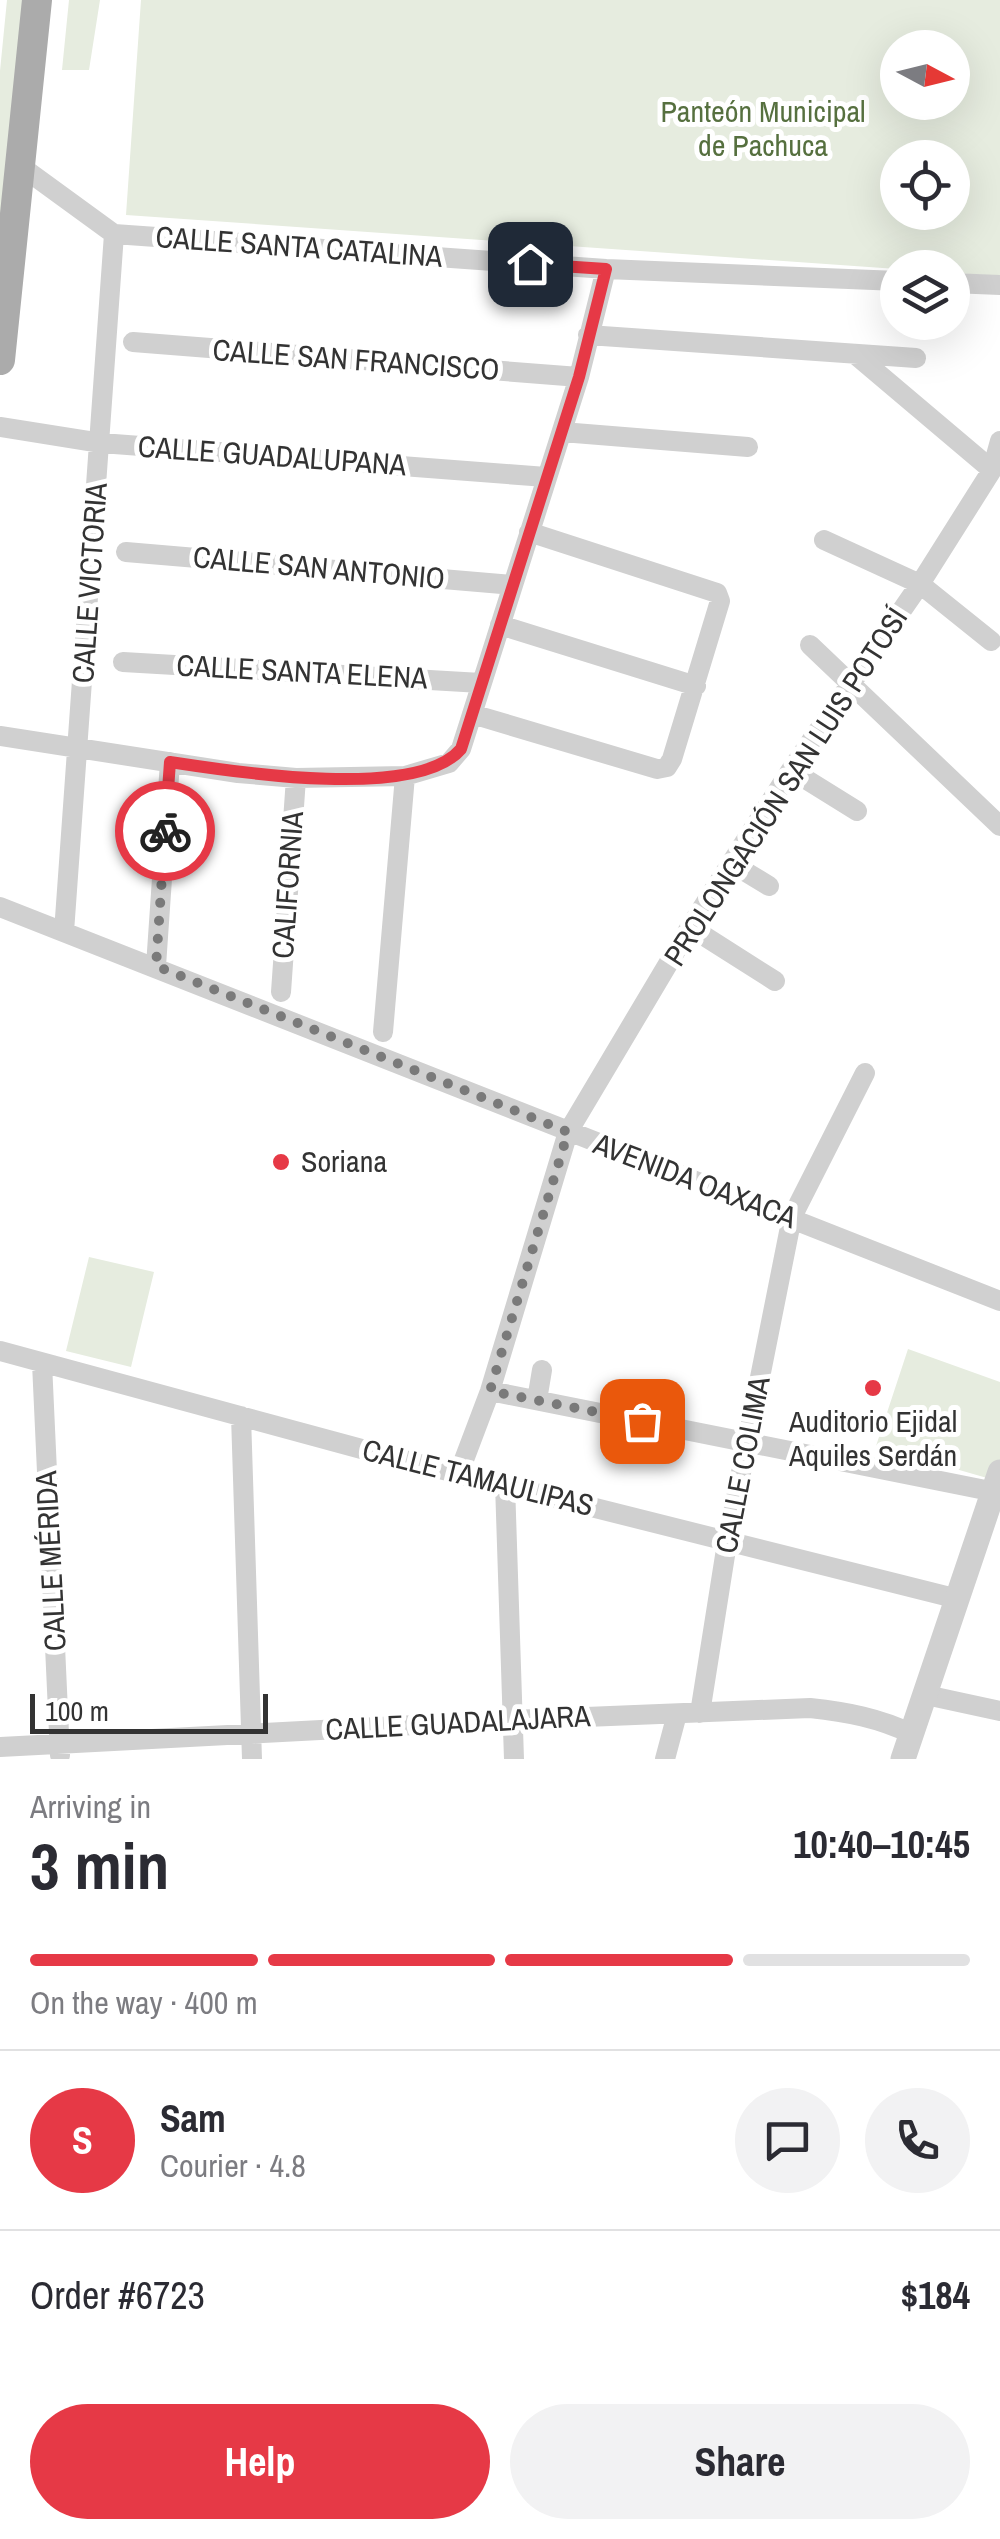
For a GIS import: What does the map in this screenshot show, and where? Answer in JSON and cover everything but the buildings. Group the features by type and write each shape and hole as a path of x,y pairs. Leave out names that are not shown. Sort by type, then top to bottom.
{"main road":[{"path":"0,360 36,0"}],"street":[{"name":"CALLE SANTA CATALINA","path":"22,167 114,234 606,269 880,280"},
{"name":"CALLE VICTORIA","path":"64,932 114,234"},
{"path":"0,736 77,750 296,778 405,776 449,763 461,749 562,432 606,269"},
{"path":"970,284 1000,285"},
{"path":"588,335 916,358"},
{"name":"CALLE SAN FRANCISCO","path":"132,342 579,377"},
{"path":"856,354 992,470"},
{"name":"CALLE GUADALUPANA","path":"0,428 101,443 546,477"},
{"path":"562,432 748,447"},
{"name":"PROLONGACIÓN SAN LUIS POTOSÍ","path":"459,1472 490,1391 568,1132 690,927 992,470 1000,441"},
{"path":"472,714 657,769 667,768 696,686 720,601 717,593 529,532"},
{"path":"824,540 920,584 991,641"},
{"name":"CALLE SAN ANTONIO","path":"126,552 513,584"},
{"path":"500,625 696,686"},
{"path":"810,645 1000,826"},
{"name":"CALLE SANTA ELENA","path":"123,662 481,683"},
{"path":"156,966 170,762"},
{"path":"791,770 857,811"},
{"path":"383,1032 405,776"},
{"name":"CALIFORNIA","path":"281,992 296,778"},
{"path":"732,863 768,886"},
{"name":"AVENIDA OAXACA","path":"0,907 1000,1300"},
{"path":"690,927 776,982"},
{"name":"CALLE COLIMA","path":"700,1713 746,1442 792,1217 866,1072"},
{"name":"CALLE TAMAULIPAS","path":"0,1351 728,1543 958,1599"},
{"name":"CALLE MÉRIDA","path":"42,1363 60,1752"},
{"path":"537,1400 542,1370"},
{"path":"490,1391 746,1442 998,1486 903,1759"},
{"path":"241,1416 252,1759"},
{"path":"505,1484 514,1759"},
{"path":"926,1695 1000,1712"},
{"name":"CALLE GUADALAJARA","path":"0,1747 60,1752 251,1733 810,1708 888,1722 912,1734"},
{"path":"664,1759 678,1714"}],"green space":[{"path":"7,0 26,0 0,272 0,71"},
{"path":"69,0 100,0 89,70 62,70"},
{"name":"Panteón Municipal de Pachuca","path":"141,0 1000,0 1000,276 970,274 970,250 880,250 880,268 126,215"},
{"path":"89,1257 154,1272 131,1367 66,1351"},
{"path":"908,1349 1000,1382 1000,1462 994,1480 876,1446"}],"way so far":[{"path":"165,831 156,966 568,1132 490,1391 642,1421"}],"place":[{"name":"Soriana","path":"281,1162"},
{"name":"Auditorio Ejidal Aquiles Serdán","path":"873,1388"}],"route":[{"path":"165,831 170,762 296,778 405,776 449,763 461,749 579,377 606,269 530,264"}]}
